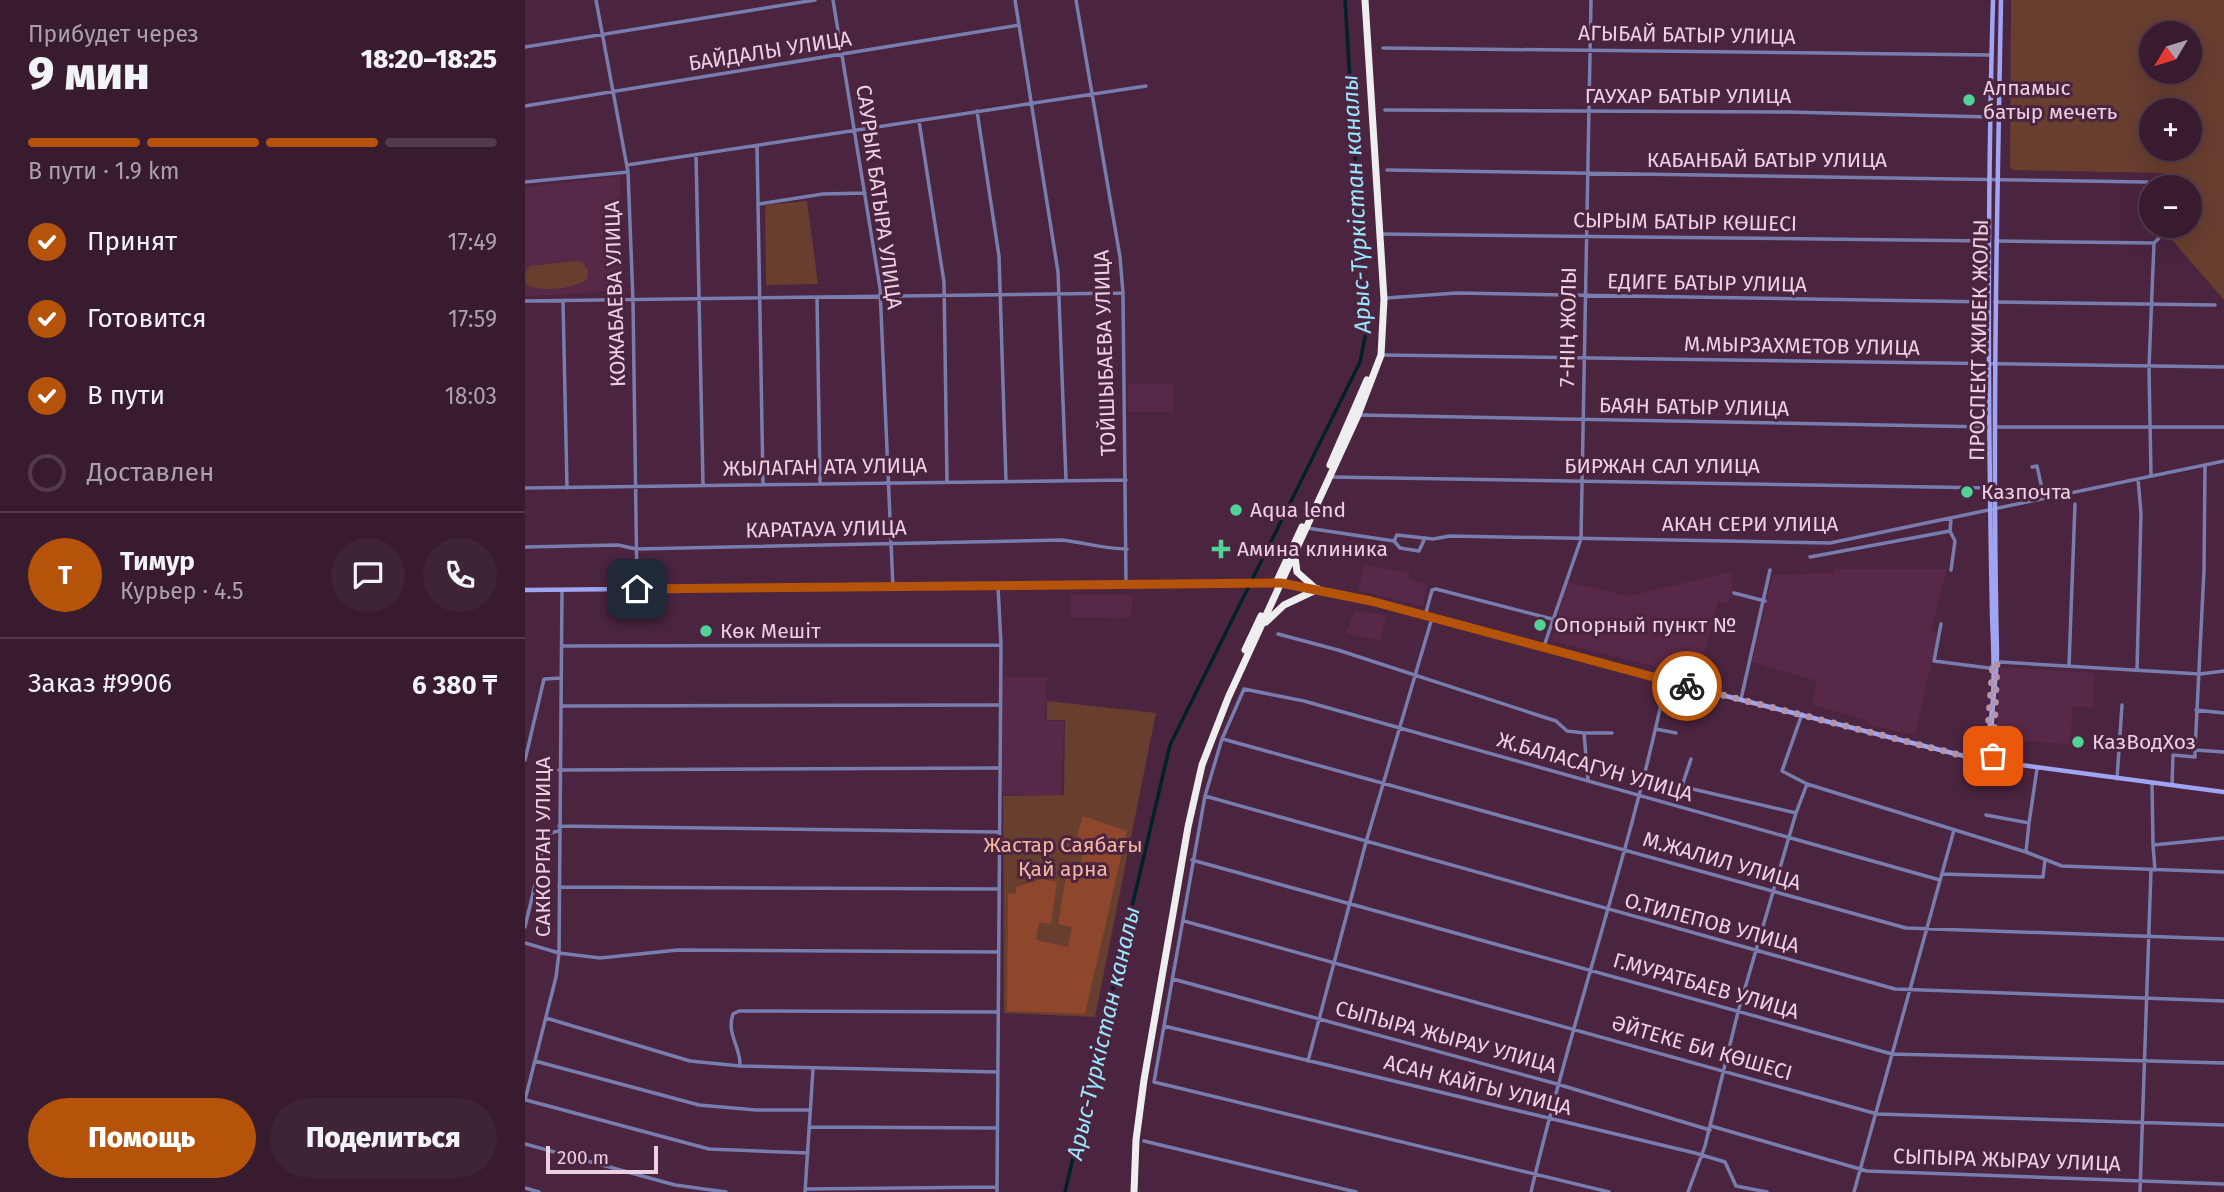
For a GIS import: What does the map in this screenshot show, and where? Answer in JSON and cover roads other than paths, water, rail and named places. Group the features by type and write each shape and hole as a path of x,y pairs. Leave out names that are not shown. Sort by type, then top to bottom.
{"highway":[{"path":"1131,1192 1144,1080 1196,788 1212,736 1278,583 1295,555 1358,415 1381,355 1384,299 1363,0"},
{"path":"1131,1192 1131,1140 1139,1079 1191,787 1207,734 1278,583 1354,411 1376,354 1379,299 1363,0"},
{"path":"1262,625 1290,601 1316,588 1297,572 1295,555"}],"main road":[{"name":"ПРОСПЕКТ ЖИБЕК ЖОЛЫ","path":"1993,0 1987,364 1995,663 1993,749 1997,764"},
{"name":"ПРОСПЕКТ ЖИБЕК ЖОЛЫ","path":"1990,427 1994,364 2001,0"},
{"path":"525,590 1278,583 1316,588 1666,681 1997,764 2224,792"},
{"name":"ПРОСПЕКТ ЖИБЕК ЖОЛЫ","path":"1976,759 1987,743 1995,663"}],"street":[{"name":"КОЖАБАЕВА УЛИЦА","path":"596,0 628,172 633,301 637,589"},
{"path":"525,47 815,0"},
{"name":"САУРЫК БАТЫРА УЛИЦА","path":"833,0 844,55 880,296 893,588"},
{"path":"1015,0 1060,293 1066,479"},
{"name":"ТОЙШЫБАЕВА УЛИЦА","path":"1076,0 1123,293 1126,583"},
{"name":"7-НІҢ ЖОЛЫ","path":"1543,649 1581,539 1591,0"},
{"name":"БАЙДАЛЫ УЛИЦА","path":"525,106 1019,26"},
{"name":"АГЫБАЙ БАТЫР УЛИЦА","path":"1383,48 1991,55"},
{"path":"627,165 1146,86"},
{"name":"ГАУХАР БАТЫР УЛИЦА","path":"1385,110 1787,112 1991,117"},
{"path":"977,111 1002,294 1006,481"},
{"path":"919,121 944,296 947,481"},
{"path":"757,146 763,484"},
{"path":"696,155 703,484"},
{"name":"КАБАНБАЙ БАТЫР УЛИЦА","path":"1387,170 1990,177 2139,182"},
{"path":"525,182 628,172"},
{"path":"759,204 823,194 865,193"},
{"name":"СЫРЫМ БАТЫР КӨШЕСІ","path":"1380,234 1989,241"},
{"path":"2151,476 2149,366 2154,243 2159,238"},
{"path":"1996,241 2154,243"},
{"path":"525,301 1123,293"},
{"name":"ЕДИГЕ БАТЫР УЛИЦА","path":"1384,299 1393,295 1457,293 1989,302"},
{"path":"817,298 820,482"},
{"path":"563,300 567,488"},
{"path":"1995,302 2215,305"},
{"name":"М.МЫРЗАХМЕТОВ УЛИЦА","path":"1381,355 2224,367"},
{"name":"БАЯН БАТЫР УЛИЦА","path":"1358,415 1990,427 2224,427"},
{"name":"АКАН СЕРИ УЛИЦА","path":"1394,541 1397,535 1426,538 1831,542 2224,461"},
{"path":"2172,785 2173,755 2195,757 2200,674 2205,465"},
{"path":"2032,467 2037,466 2044,498"},
{"name":"БИРЖАН САЛ УЛИЦА","path":"1330,477 1991,488"},
{"path":"2137,670 2141,513 2138,479"},
{"name":"ЖЫЛАГАН АТА УЛИЦА","path":"525,488 1126,480"},
{"path":"2069,667 2075,504"},
{"path":"1951,519 1950,531 1955,541 1951,570"},
{"name":"АКАН СЕРИ УЛИЦА","path":"1307,528 1394,541 1400,548 1419,551 1426,538"},
{"path":"1810,557 1950,531"},
{"name":"КАРАТАУА УЛИЦА","path":"525,547 618,545 636,549 1060,540 1086,542 1101,549 1127,549"},
{"path":"1741,699 1770,569"},
{"path":"813,1069 806,1190 997,1190 998,705 1001,645 998,586"},
{"path":"1425,616 1432,590 1436,589 1552,619"},
{"name":"САККОРГАН УЛИЦА","path":"525,1099 559,953 558,770 562,590"},
{"path":"1734,593 1765,601"},
{"path":"1308,1061 1349,903 1431,618"},
{"path":"1941,624 1934,661 1989,668 1995,663 2200,674 2224,671"},
{"path":"1278,635 1338,650 1414,678 1556,721 1567,731 1612,733"},
{"path":"562,646 1001,645"},
{"path":"525,760 544,680 561,678"},
{"path":"1531,1192 1557,1084 1641,796 1666,681"},
{"name":"Ж.БАЛАСАГУН УЛИЦА","path":"1223,738 1243,690 1250,687 1940,880"},
{"path":"561,706 998,705"},
{"path":"2117,779 2122,705"},
{"path":"2196,710 2224,713"},
{"path":"1802,714 1782,771 1807,784 2026,852 2062,866 2224,872"},
{"path":"1655,729 1676,733"},
{"path":"1584,733 1588,780"},
{"path":"1223,738 1205,796 1192,860 1184,921 1154,1082 1609,1192"},
{"name":"М.ЖАЛИЛ УЛИЦА","path":"1223,738 1774,892 1926,930 2224,939"},
{"path":"2195,751 2224,752"},
{"path":"1682,786 1692,759"},
{"path":"558,770 998,768"},
{"path":"2026,852 2036,769"},
{"path":"1645,778 1796,813"},
{"path":"2140,1192 2148,937 2153,870 2153,783"},
{"path":"1688,1192 1710,1128 1738,1012 1788,837 1807,784"},
{"name":"О.ТИЛЕПОВ УЛИЦА","path":"1205,796 1609,911 1910,991 2224,1002"},
{"path":"1986,815 2029,823"},
{"path":"525,927 547,834 558,829 998,832"},
{"path":"1854,1192 1954,830"},
{"path":"2153,845 2224,838"},
{"name":"Г.МУРАТБАЕВ УЛИЦА","path":"1192,860 1892,1054 2224,1063"},
{"path":"1942,874 2043,877 2045,860"},
{"path":"558,887 998,889"},
{"name":"ӘЙТЕКЕ БИ КӨШЕСІ","path":"1184,921 1877,1114 2224,1125"},
{"path":"525,943 559,953 600,958 678,950 997,952"},
{"name":"СЫПЫРА ЖЫРАУ УЛИЦА","path":"1173,979 1867,1171 2224,1184"},
{"path":"740,1066 741,1056 729,1024 733,1014 739,1011 997,1012"},
{"path":"546,1018 690,1061 813,1069 997,1072"},
{"name":"АСАН КАЙГЫ УЛИЦА","path":"1164,1026 1725,1162 1736,1186 1767,1192"},
{"path":"535,1061 699,1105 756,1110 810,1110"},
{"path":"525,1099 709,1149 808,1153"},
{"path":"809,1127 997,1128"},
{"path":"1144,1141 1356,1192"},
{"path":"525,1144 675,1185 726,1192"},
{"path":"525,1188 539,1192"}],"waterway":[{"name":"Арыс-Түркістан каналы","path":"1065,1192 1170,745 1360,362 1366,332 1345,0"}],"place":[{"name":"Алпамыс батыр мечеть","path":"1969,100"},
{"name":"Казпочта","path":"1967,492"},
{"name":"Aqua lend","path":"1236,510"},
{"name":"Амина клиника","path":"1221,549"},
{"name":"Опорный пункт №","path":"1540,625"},
{"name":"Көк Мешіт","path":"706,631"},
{"name":"КазВодХоз","path":"2078,742"}],"park label":[{"name":"Жастар Саябағы Қай арна","path":"1063,857"}]}
